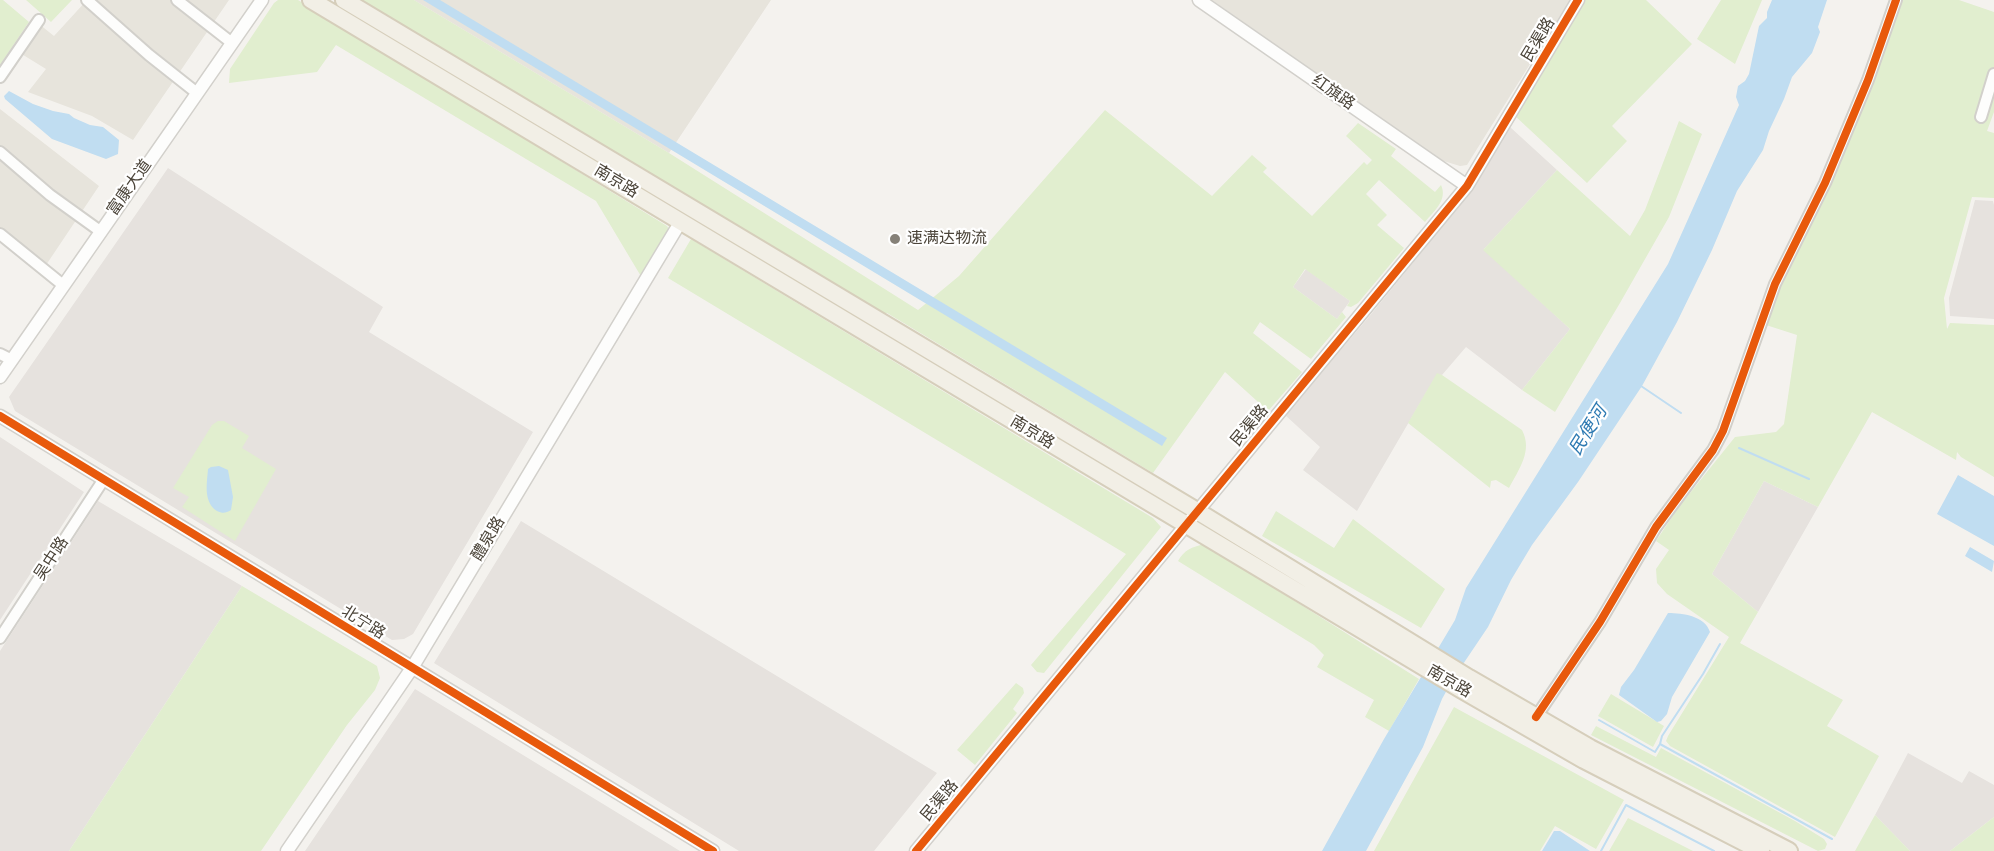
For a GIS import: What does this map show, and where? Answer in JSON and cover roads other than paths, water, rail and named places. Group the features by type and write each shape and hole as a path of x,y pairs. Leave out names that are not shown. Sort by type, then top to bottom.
{"main road":[{"name":"南京路","path":"311,0 1186,525 1466,684 1584,760 1761,851"},
{"name":"南京路","path":"344,0 1197,511 1421,658"},
{"path":"350,0 368,14"},
{"name":"南京路","path":"1466,684 1536,717 1590,748 1789,851"}],"street":[{"path":"87,0 149,55 197,93"},
{"path":"177,0 232,43"},
{"name":"富康大道","path":"0,377 262,0"},
{"name":"红旗路","path":"1199,0 1467,186"},
{"name":"民渠路","path":"916,851 1467,186 1578,0"},
{"path":"1536,717 1600,622 1656,527 1713,450 1723,431 1775,284 1825,183 1868,80 1896,0"},
{"path":"0,76 39,20"},
{"path":"1980,117 1994,74"},
{"path":"0,152 50,195 100,231"},
{"name":"醴泉路","path":"287,851 412,668 681,221"},
{"path":"0,234 63,285"},
{"path":"0,354 12,360"},
{"name":"北宁路","path":"0,416 713,851"},
{"name":"吴中路","path":"1,635 104,479"}],"water":[{"path":"423,0 440,0 1167,438 1162,446"},
{"name":"民便河","path":"1772,0 1827,0 1818,27 1820,32 1812,53 1792,77 1763,150 1737,191 1712,250 1677,322 1642,386 1578,482 1532,545 1511,580 1488,627 1442,699 1423,747 1366,851 1322,851 1384,739 1455,620 1466,588 1668,264 1739,105 1736,97 1738,86 1749,74 1759,26 1767,18"},
{"path":"9,91 33,104 69,114 90,125 103,127 119,140 118,154 106,159 52,139 5,99 4,96"},
{"path":"219,466 228,470 233,497 231,510 224,513 213,507 207,492 208,469"},
{"path":"1958,475 1994,496 1994,546 1937,514"},
{"path":"1970,547 1994,561 1992,572 1965,556"},
{"path":"1668,613 1698,619 1710,632 1672,697 1667,714 1657,722 1619,695 1621,687 1634,670"},
{"path":"1554,831 1560,831 1590,851 1542,851"}],"waterway":[{"path":"1641,386 1681,413"},
{"path":"1739,448 1809,479"},
{"path":"1660,744 1662,736 1720,644"},
{"path":"1599,720 1655,752 1660,744 1832,839"},
{"path":"1601,851 1626,805 1714,851"}],"place":[{"name":"速满达物流","path":"895,239"}]}
